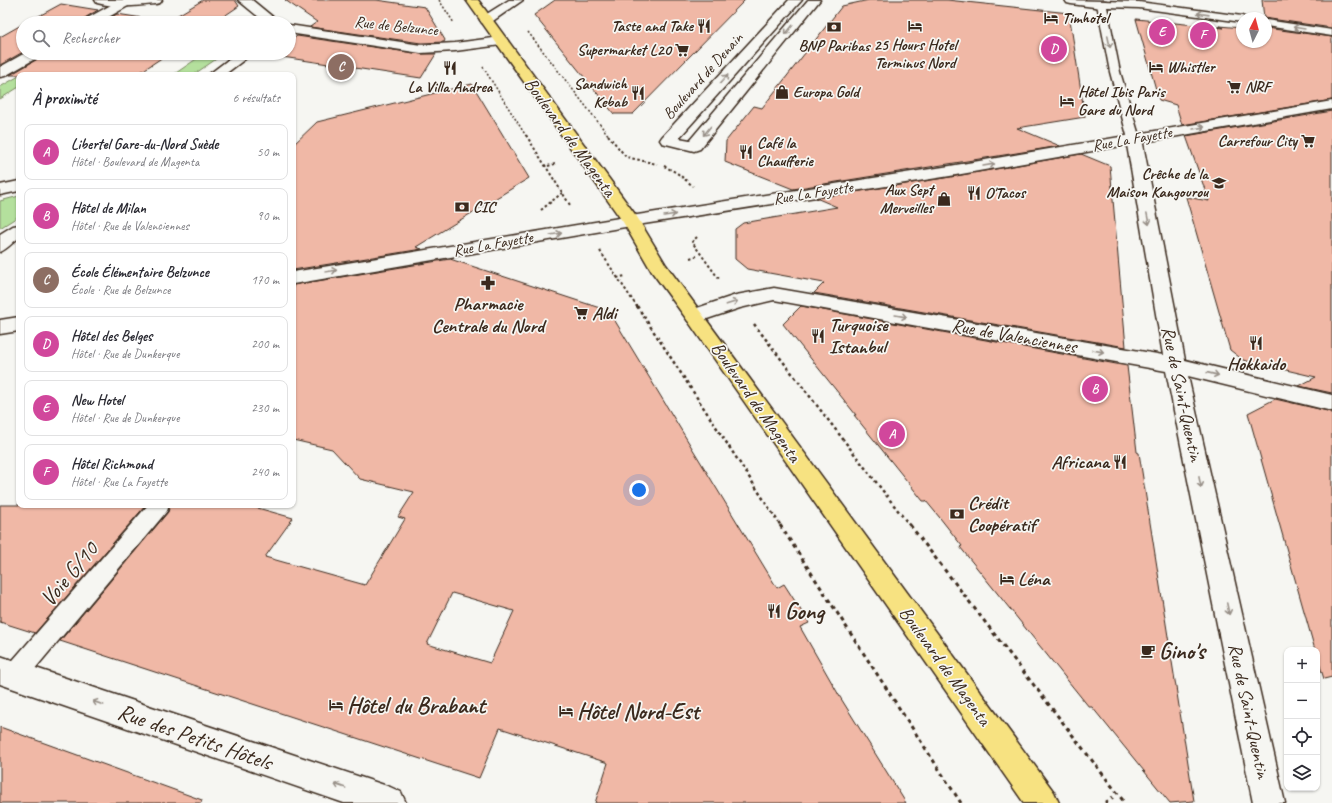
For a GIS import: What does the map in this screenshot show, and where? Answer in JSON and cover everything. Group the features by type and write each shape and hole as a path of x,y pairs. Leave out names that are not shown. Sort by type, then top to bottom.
{"main road":[{"name":"Boulevard de Magenta","path":"472,0 631,221 659,268 695,316 1043,803"}],"street":[{"path":"101,0 124,3 156,0"},
{"path":"244,0 265,16"},
{"name":"Boulevard de Denain","path":"796,0 668,140 694,146 814,0"},
{"path":"1071,0 1102,4"},
{"path":"101,16 124,3"},
{"path":"486,20 513,3"},
{"name":"Rue de Belzunce","path":"296,30 421,48 501,41"},
{"path":"0,73 23,60"},
{"path":"219,72 236,60"},
{"name":"Rue La Fayette","path":"296,277 587,228 950,171 1332,105"},
{"name":"Rue de Saint-Quentin","path":"1134,139 1175,365 1269,803"},
{"path":"0,190 16,187"},
{"path":"0,246 6,238 16,232"},
{"name":"Rue de Valenciennes","path":"695,316 736,302 774,294 1175,365 1332,403"},
{"path":"0,327 16,324"},
{"name":"Rue des Petits Hôtels","path":"8,672 390,803"}],"lane":[{"path":"1102,4 1139,5 1236,18"},
{"name":"Rue de Saint-Quentin","path":"1102,4 1115,72 1134,139"},
{"path":"1272,24 1332,33"},
{"name":"Voie G/10","path":"8,672 157,508"}],"path":[{"name":"Boulevard de Magenta","path":"439,0 574,212 587,228 597,248 847,626 960,803"},
{"name":"Boulevard de Magenta","path":"513,3 626,156 666,166 695,188"},
{"path":"548,166 555,164"},
{"path":"701,232 692,242 720,280"},
{"path":"690,258 697,256"},
{"path":"617,278 625,276"},
{"path":"750,320 1125,803"},
{"path":"1105,803 1113,798"}],"green space":[{"path":"195,60 215,60 197,72 177,72"},
{"path":"16,78 16,89 0,99 0,87"},
{"path":"16,197 16,218 0,228 0,201"}],"building":[{"path":"203,0 235,0 239,6 224,16 176,16"},
{"path":"285,0 376,0 425,7 445,40 444,42 421,43 310,27 317,22"},
{"path":"555,0 745,0 633,114 614,114 534,15"},
{"path":"869,0 947,0 1069,13 1085,117 1017,128 1060,146 793,189 725,162 726,141 754,106 762,108 842,6"},
{"path":"1262,0 1332,0 1332,28 1272,19 1272,12 1263,12"},
{"path":"61,4 98,10 88,16 39,16"},
{"path":"117,14 130,16 113,16"},
{"path":"1136,19 1224,28 1219,26 1236,27 1236,48 1272,48 1272,29 1332,37 1332,100 1182,125 1176,105 1159,100"},
{"path":"16,28 16,56 0,65 0,37"},
{"path":"296,37 421,54 436,54 421,78 296,59"},
{"path":"36,60 158,60 140,72 16,72 16,75 10,75"},
{"path":"472,84 529,178 416,247 422,249 296,270 296,142 317,122"},
{"path":"1332,111 1332,393 1299,386 1316,377 1243,360 1230,350 1186,197 1209,201 1186,136"},
{"path":"1081,154 1110,166 1126,347 814,293 824,283 747,269 735,259 735,229 743,223 837,207 816,198 950,177"},
{"path":"450,259 609,311 777,588 784,584 809,623 800,627 840,697 906,803 595,803 608,763 500,728 479,778 60,641 168,512 169,508 258,508 293,518 265,557 365,585 405,519 398,517 414,492 360,479 332,449 296,441 296,285","holes":["452,593 514,611 490,663 427,644"]},
{"path":"801,306 1127,366 1137,452 1139,453 1194,801 1170,803 1092,707 1089,707 960,547 962,546 940,518 926,501 923,501 854,415 856,415 783,324"},
{"path":"1275,399 1332,412 1332,677 1324,679 1320,666 1320,647 1314,647 1248,413"},
{"path":"0,505 16,505 16,508 143,508 35,633 0,622"},
{"path":"0,727 202,800 201,803 0,803"}],"place":[{"name":"Timhotel","path":"1051,18"},
{"name":"Taste and Take","path":"704,26"},
{"name":"25 Hours Hotel Terminus Nord","path":"915,26"},
{"name":"BNP Paribas","path":"834,27"},
{"name":"New Hotel","path":"1162,32"},
{"name":"Hôtel Richmond","path":"1203,35"},
{"name":"Hôtel des Belges","path":"1054,49"},
{"name":"Supermarket L20","path":"682,50"},
{"name":"École Élémentaire Belzunce","path":"341,67"},
{"name":"Whistler","path":"1156,67"},
{"name":"La Villa Andrea","path":"450,68"},
{"name":"NRF","path":"1234,87"},
{"name":"Europa Gold","path":"782,92"},
{"name":"Sandwich Kebab","path":"638,93"},
{"name":"Hôtel Ibis Paris Gare du Nord","path":"1067,101"},
{"name":"Carrefour City","path":"1308,141"},
{"name":"Café la Chaufferie","path":"746,152"},
{"name":"Crêche de la Maison Kangourou","path":"1219,183"},
{"name":"O'Tacos","path":"974,193"},
{"name":"Aux Sept Merveilles","path":"944,199"},
{"name":"CIC","path":"462,207"},
{"name":"Pharmacie Centrale du Nord","path":"488,283"},
{"name":"Aldi","path":"581,313"},
{"name":"Turquoise Istanbul","path":"818,336"},
{"name":"Hokkaido","path":"1256,343"},
{"name":"Hôtel de Milan","path":"1095,389"},
{"name":"Libertel Gare-du-Nord Suède","path":"892,434"},
{"name":"Africana","path":"1120,462"},
{"name":"Crédit Coopératif","path":"957,514"},
{"name":"Léna","path":"1007,579"},
{"name":"Gong","path":"774,611"},
{"name":"Gino's","path":"1148,651"},
{"name":"Hôtel du Brabant","path":"336,705"},
{"name":"Hôtel Nord-Est","path":"566,711"}]}
